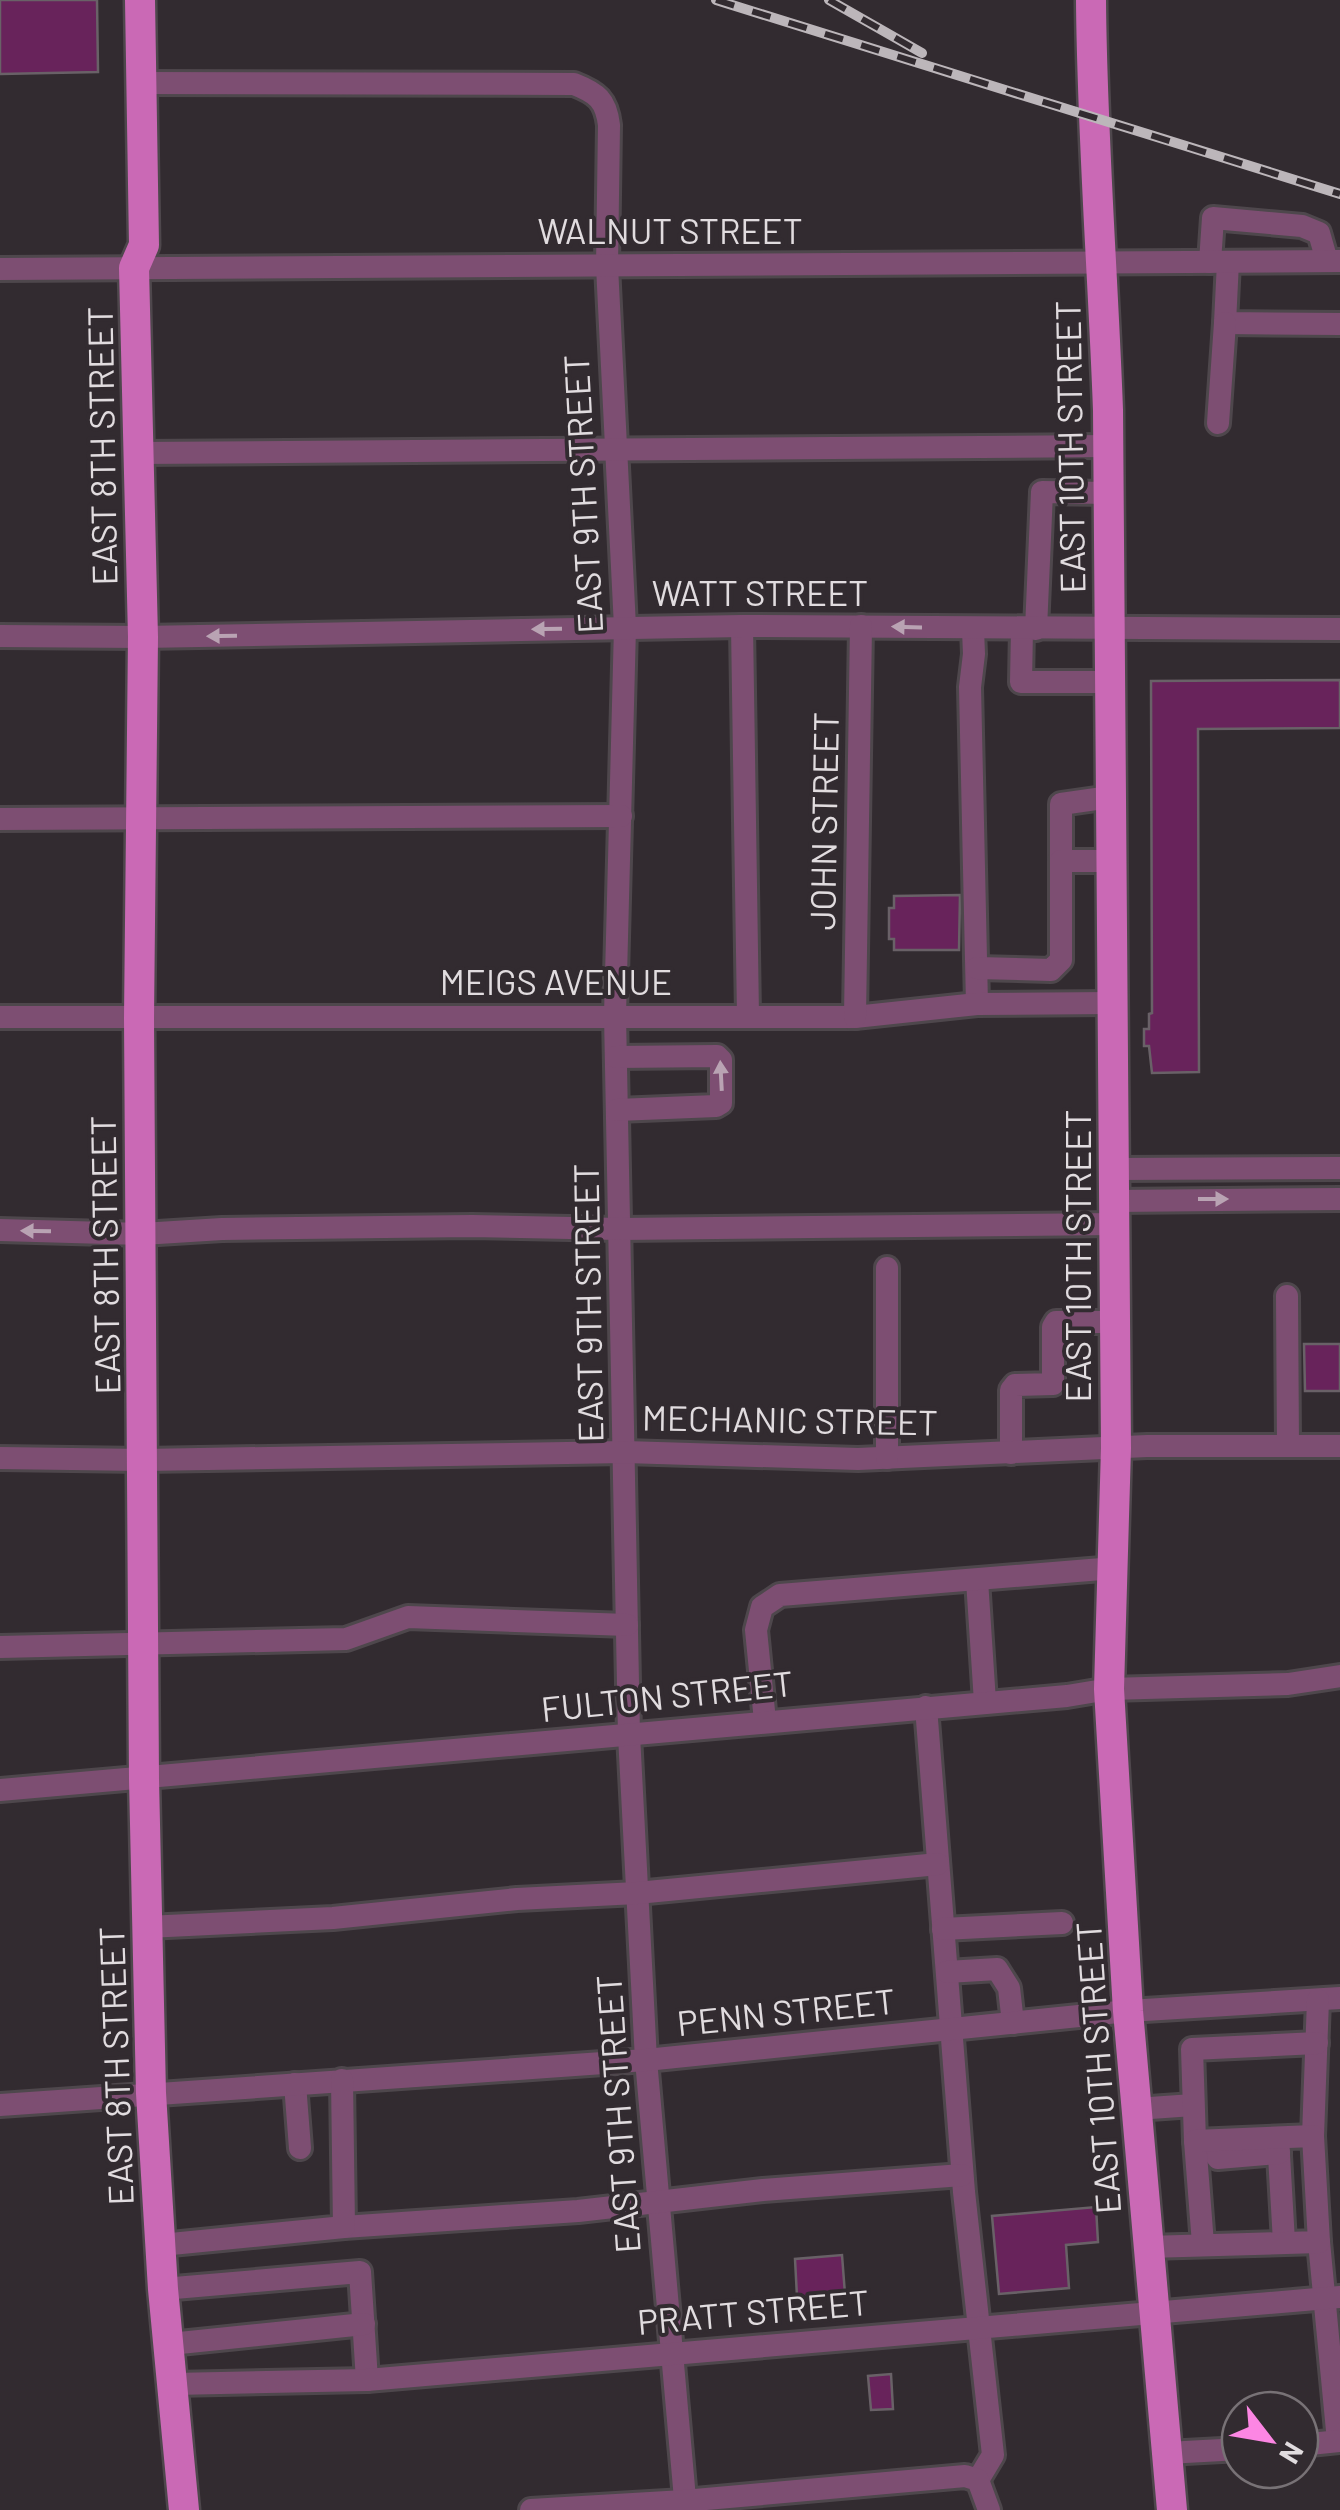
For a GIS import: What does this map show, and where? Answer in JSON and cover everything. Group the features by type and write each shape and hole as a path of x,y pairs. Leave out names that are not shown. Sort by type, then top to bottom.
{"main road":[{"name":"EAST 8TH STREET","path":"140,0 144,245 134,268 142,638 139,1018 144,1779 151,2093 163,2289 184,2510"},
{"name":"EAST 10TH STREET","path":"1091,0 1108,446 1116,1448 1110,1689 1128,2011 1172,2510"}],"street":[{"name":"EAST 9TH STREET","path":"140,83 574,84 598,96 607,106 607,266 625,627 615,1015 629,1735 646,2060 685,2506"},
{"path":"1218,423 1225,323 1213,218 1302,226 1318,233 1334,261"},
{"name":"WALNUT STREET","path":"0,269 1334,261"},
{"path":"1225,323 1340,324"},
{"path":"138,454 1108,446"},
{"path":"1108,493 1042,492 1021,682 1109,682"},
{"path":"742,626 748,1016"},
{"name":"WATT STREET","path":"0,636 142,638 742,626 1340,629"},
{"name":"JOHN STREET","path":"855,1017 860,626"},
{"path":"973,630 970,687 977,1004"},
{"path":"978,968 1051,970 1061,960 1062,804 1110,797"},
{"path":"0,819 620,816"},
{"path":"1061,861 1109,861"},
{"name":"MEIGS AVENUE","path":"0,1016 855,1017 977,1004 1111,1003"},
{"path":"616,1056 716,1056 722,1060 722,1103 716,1106 617,1110"},
{"path":"1115,1169 1340,1168"},
{"path":"0,1230 142,1234 238,1228 620,1228 1115,1212 1340,1200"},
{"path":"887,1268 887,1458"},
{"path":"1287,1296 1288,1445"},
{"path":"1011,1453 1011,1390 1015,1385 1052,1384 1056,1322 1115,1322"},
{"name":"MECHANIC STREET","path":"0,1458 143,1460 625,1452 887,1458 1116,1448 1340,1446"},
{"path":"765,1722 756,1630 762,1608 780,1595 1114,1568"},
{"path":"976,1580 985,1702"},
{"path":"0,1647 346,1639 408,1617 627,1625"},
{"name":"FULTON STREET","path":"0,1790 1110,1689 1288,1684 1340,1676"},
{"path":"926,1707 962,2174 994,2454 978,2480"},
{"path":"147,1927 333,1918 938,1864"},
{"path":"943,1928 1062,1923"},
{"path":"946,1972 997,1969 1009,1988 1013,2023"},
{"path":"1329,1999 1317,2043 1313,2136 1320,2242 1332,2297 1339,2441"},
{"name":"PENN STREET","path":"0,2106 646,2060 1128,2011 1329,1999"},
{"path":"1203,2244 1192,2048 1317,2043"},
{"path":"342,2080 344,2227"},
{"path":"295,2084 300,2148"},
{"path":"1136,2109 1193,2105"},
{"path":"1200,2141 1278,2146 1313,2136"},
{"path":"1278,2146 1284,2242"},
{"path":"160,2244 578,2211 962,2174"},
{"path":"1148,2247 1320,2242"},
{"path":"163,2289 360,2272 367,2380"},
{"name":"PRATT STREET","path":"172,2384 367,2380 1332,2297"},
{"path":"170,2344 364,2324"},
{"path":"1167,2454 1220,2450"},
{"path":"531,2510 685,2506 964,2476 978,2480"},
{"path":"978,2480 989,2510"}],"building":[{"path":"0,0 97,0 98,72 0,74"},
{"path":"1340,680 1340,728 1198,729 1199,1072 1152,1073 1149,1046 1144,1046 1144,1029 1149,1029 1152,1013 1151,681"},
{"path":"960,895 959,950 894,950 894,939 889,939 889,908 894,908 894,896"},
{"path":"1304,1344 1340,1344 1340,1391 1305,1391"},
{"path":"1096,2207 1098,2242 1066,2245 1069,2288 999,2294 992,2216"},
{"path":"842,2255 845,2294 797,2297 795,2259"},
{"path":"891,2374 893,2409 871,2410 868,2376"}],"railway":[{"path":"716,0 1340,194"},
{"path":"829,0 922,53"}]}
